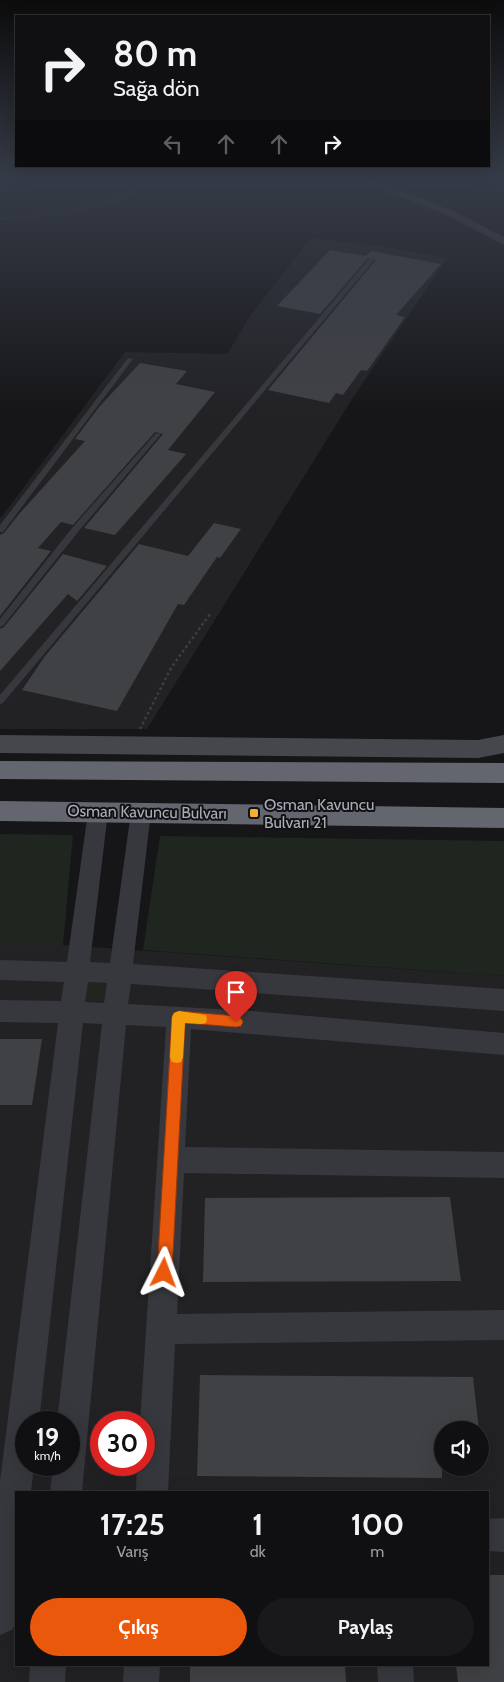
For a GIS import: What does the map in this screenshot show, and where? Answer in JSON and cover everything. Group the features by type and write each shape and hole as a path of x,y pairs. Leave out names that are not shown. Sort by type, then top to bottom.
{"highway":[{"path":"0,770 504,773"},
{"name":"Osman Kavuncu Bulvarı","path":"0,811 504,818"}],"street":[{"path":"0,744 478,749 504,744"},
{"path":"0,1618 2,1579 98,812"},
{"path":"74,1411 115,1013 141,812"},
{"path":"0,970 121,973 504,1000"},
{"path":"0,1011 72,1011 179,1017 504,1044"},
{"path":"152,1491 179,1017"},
{"path":"171,1160 504,1165"},
{"path":"161,1329 504,1325"},
{"path":"66,1491 68,1476"},
{"path":"489,1535 504,1535"},
{"path":"47,1682 48,1666"},
{"path":"141,1682 142,1666"},
{"path":"395,1666 396,1682"}],"lane":[{"path":"0,701 371,260"},
{"path":"0,530 130,359"},
{"path":"0,624 75,530 158,434"}],"path":[{"path":"133,746 149,709 171,668 210,614"}],"shaded area":[{"path":"297,255 434,255 447,258 354,396 147,729 0,729 0,519 125,352 227,354 252,313"},
{"path":"0,834 73,835 63,945 0,945"},
{"path":"160,836 504,841 504,976 143,950"},
{"path":"0,945 63,945 504,976 504,1682 0,1682"},
{"path":"86,980 111,980 105,999 93,1001 84,995"}],"building":[{"path":"325,255 395,255 441,264 396,315 405,317 367,371 361,370 343,395 336,393 329,403 268,390 376,260 368,258 320,314 277,306"},
{"path":"140,363 187,371 176,384 215,392 168,450 186,454 115,535 84,528 163,434 155,432 73,525 61,522 38,548 51,551 0,616 0,535 4,533 85,441 75,439 99,407"},
{"path":"214,523 241,529 220,558 217,557 184,605 178,604 117,711 22,690 45,656 139,544 188,556"},
{"path":"63,554 107,566 77,601 68,594 0,671 0,629 4,627"},
{"path":"0,1039 42,1039 32,1105 0,1105"},
{"path":"450,1197 461,1281 203,1282 205,1198"},
{"path":"200,1375 473,1377 478,1421 434,1421 434,1476 442,1476 442,1478 197,1476"},
{"path":"489,1575 504,1575 504,1682 458,1682 456,1666 489,1666"},
{"path":"190,1666 345,1666 346,1682 190,1682"}],"slow traffic":[{"path":"177,1057 179,1017 201,1019"}],"place":[{"name":"Osman Kavuncu Bulvarı 21","path":"254,813"}],"route":[{"path":"164,1273 179,1017 236,1022"}]}
